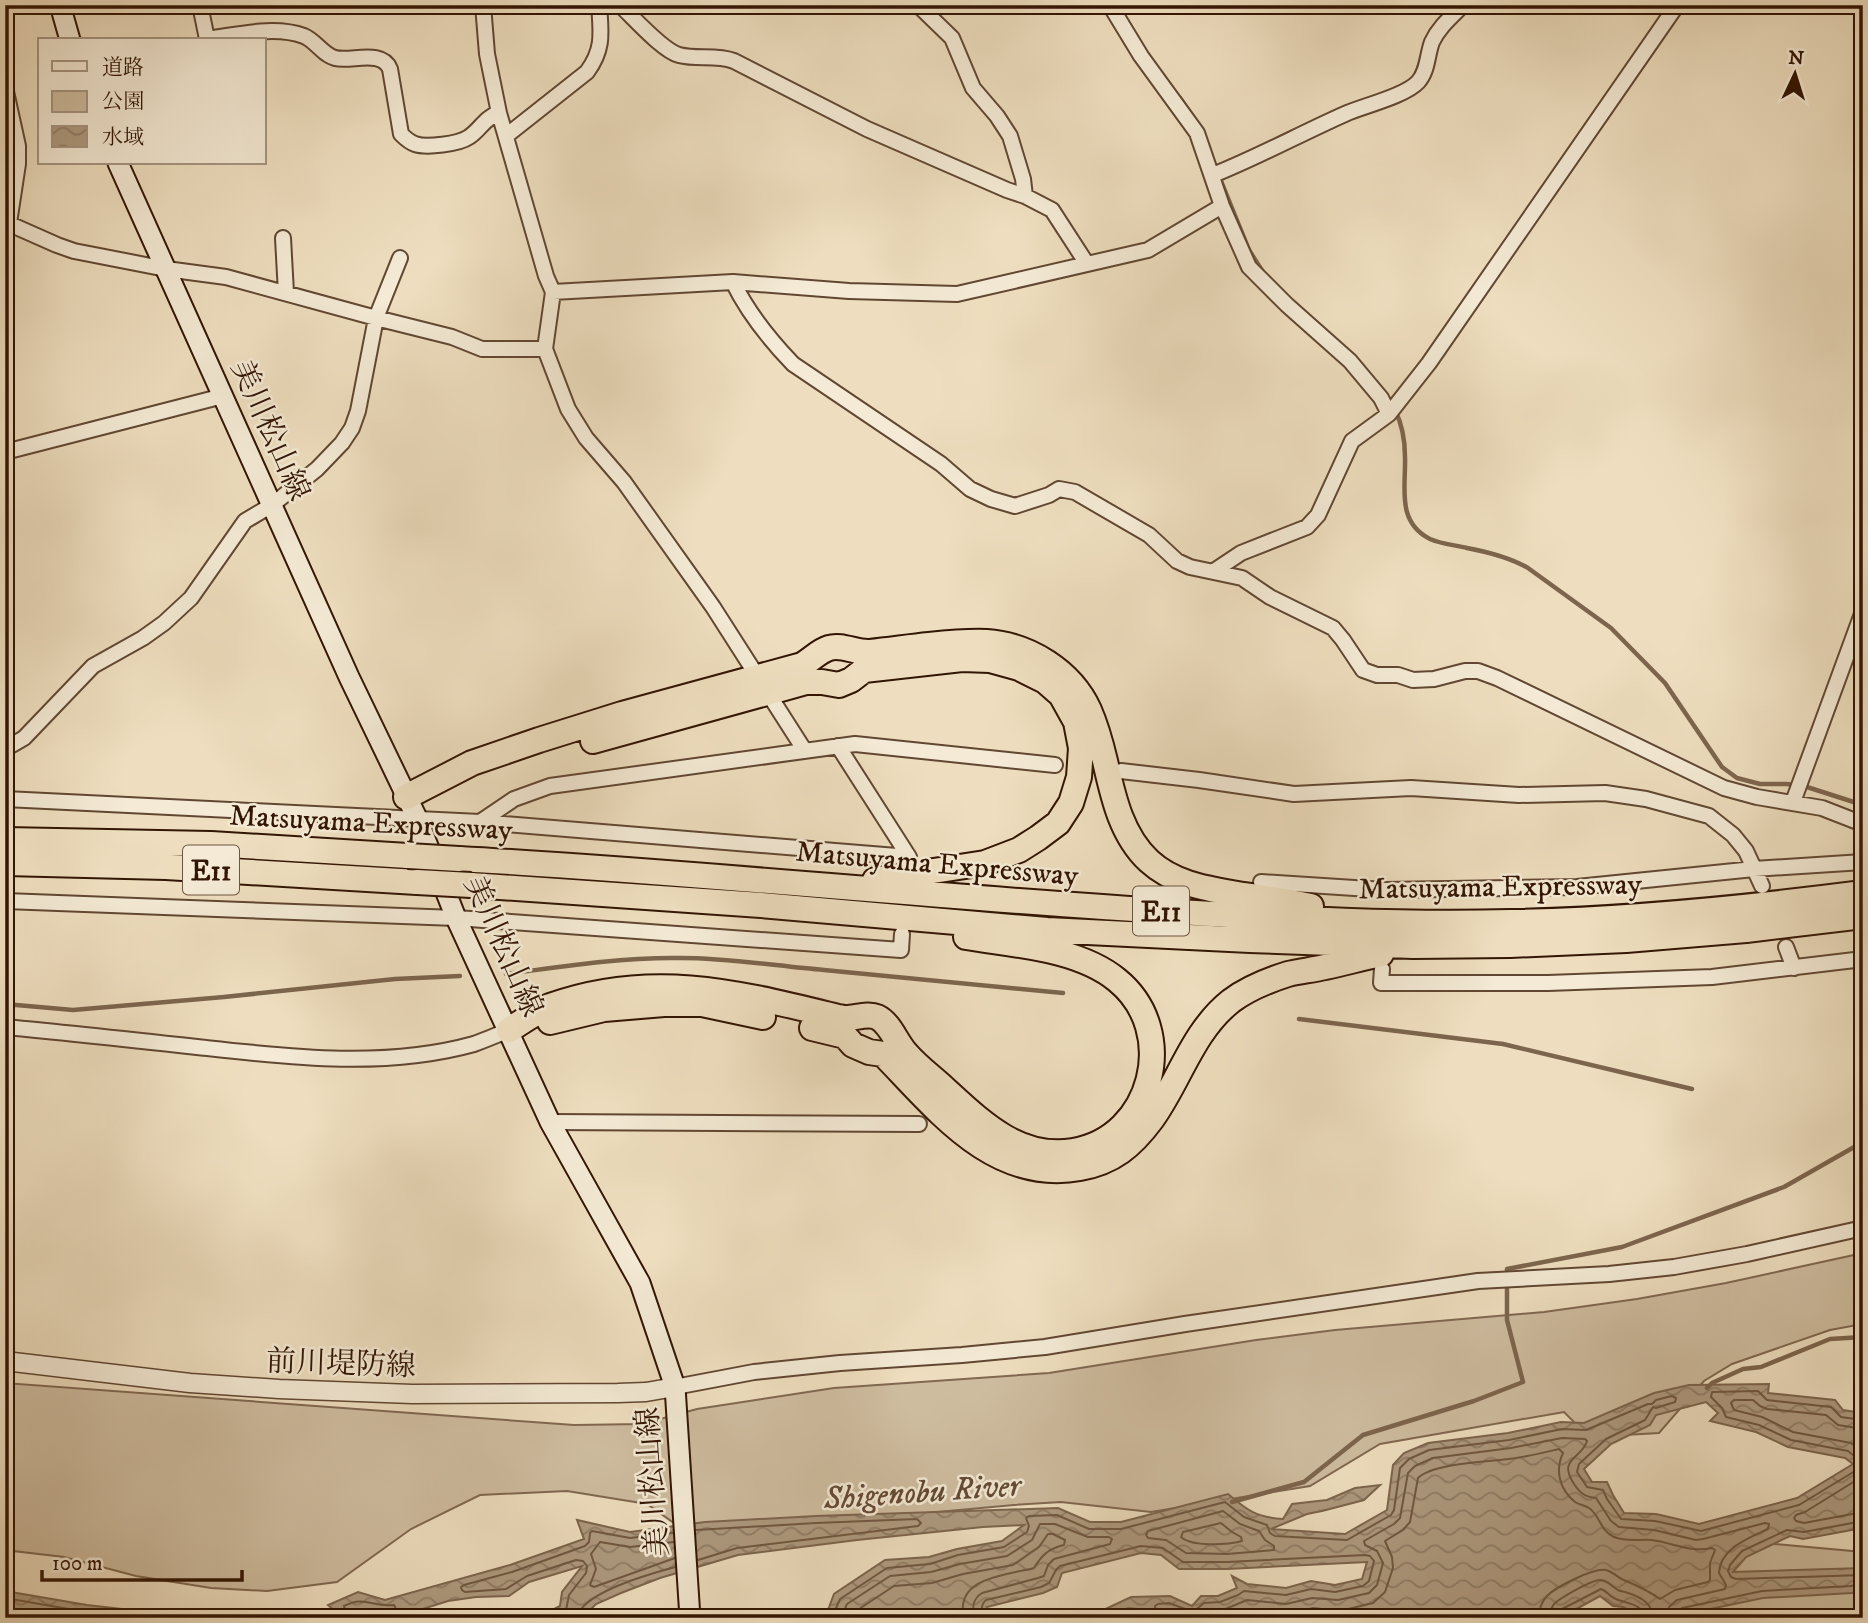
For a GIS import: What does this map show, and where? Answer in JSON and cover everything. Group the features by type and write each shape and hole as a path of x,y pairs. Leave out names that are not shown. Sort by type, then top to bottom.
{"highway":[{"path":"412,807 470,781 544,755 762,685 814,659 825,649 838,646 868,652 958,642 989,642 1037,656 1057,669 1074,687 1088,708 1100,741 1120,817 1133,843 1150,862 1169,876 1196,887 1412,934"},
{"path":"762,685 806,682 839,685 864,670 962,659 990,660 1019,668 1045,681 1061,695 1076,722 1082,748 1079,777 1072,803 1058,822 1020,850 985,863 895,878 819,886"},
{"name":"Matsuyama Expressway","path":"5,840 211,844 574,865 1076,906 1251,917 1510,945 1626,940 1746,930 1863,916"},
{"name":"Matsuyama Expressway","path":"5,863 166,867 417,882 761,905 1061,930 1250,940 1412,934 1510,922 1624,918 1743,908 1863,893"},
{"path":"509,1030 547,1007 601,991 648,986 731,992 843,1018 875,1015 888,1024 895,1040 908,1056 985,1125 1003,1138 1023,1147 1070,1152 1091,1147 1108,1139 1127,1123 1140,1103 1149,1081 1152,1060 1147,1018 1133,996 1117,980 1092,964 1029,947 761,905"},
{"path":"509,1030 604,1009 702,1004 830,1032 845,1036 853,1045 869,1052 883,1054 954,1125 991,1153 1026,1167 1047,1171 1071,1170 1096,1165 1119,1154 1134,1141 1166,1097 1199,1036 1214,1017 1233,1000 1253,988 1290,974 1321,968 1412,934"}],"main road":[{"path":"60,5 69,38"},
{"name":"美川松山線","path":"118,164 349,677 412,807 456,918 550,1122 639,1283 675,1387 690,1618"}],"street":[{"path":"200,5 207,38"},
{"path":"483,5 487,54 499,113 553,292 545,349 568,409 586,438 624,482 705,596 805,751"},
{"path":"506,136 587,72 601,44 600,5"},
{"path":"620,5 670,52 682,56 722,57 734,61 867,129 1052,210 1087,264"},
{"path":"918,5 952,38 973,88 1010,136 1025,196"},
{"path":"1110,5 1141,56 1198,133 1222,206 1249,267 1350,361 1381,398 1389,414"},
{"path":"1213,175 1416,84 1426,67 1435,36 1447,19 1463,5"},
{"path":"1214,571 1241,553 1307,527 1318,515 1352,441 1389,414 1429,363 1677,5"},
{"path":"1856,5 1863,8"},
{"path":"216,38 277,31 292,33 313,41 328,55 337,58 384,61 390,69 401,134 412,143 426,146 465,139 487,118 499,113"},
{"path":"5,88 18,146 18,164 7,223 74,251 166,269 226,276 452,337 482,349 545,349"},
{"path":"553,292 733,282 849,291 957,293 1148,250 1222,206"},
{"path":"283,237 286,293"},
{"path":"5,749 24,738 93,666 144,638 164,623 191,597 245,521 272,505 317,469 342,443 352,428 358,411 376,318 400,258"},
{"path":"733,282 743,303 775,346 793,364 941,464 970,489 1014,506 1059,489 1075,492 1149,535 1177,561 1190,567 1242,578 1270,597 1333,628 1363,670 1377,675 1398,675 1413,680 1478,671 1724,788 1756,797 1797,789 1822,808 1863,824"},
{"path":"5,452 223,396"},
{"path":"1797,789 1863,611"},
{"path":"480,822 514,799 550,786 855,744 1055,765"},
{"path":"5,799 412,807 480,822 909,861 838,746"},
{"path":"1121,771 1294,794 1411,788 1519,795 1605,793 1646,799 1709,816 1733,835 1746,851 1762,886"},
{"path":"1261,882 1385,897 1577,887 1754,869 1863,862"},
{"path":"5,901 456,918 901,950 902,934"},
{"path":"1786,947 1794,968"},
{"path":"1382,969 1381,983 1462,984 1712,977 1863,959"},
{"path":"5,1027 276,1056 338,1059 394,1058 434,1052 475,1043 509,1030"},
{"path":"550,1122 919,1124"},
{"path":"675,1387 754,1372 1045,1347 1478,1281 1609,1275 1674,1267 1759,1252 1863,1228"},
{"name":"前川堤防線","path":"5,1361 190,1383 412,1394 646,1392 675,1387"}],"green space":[{"path":"1863,1253 1863,1324 1830,1330 1732,1364 1704,1381 1659,1433 1589,1437 1564,1412 1380,1444 1310,1486 1151,1512 1061,1502 1014,1505 893,1516 705,1545 647,1504 567,1491 480,1495 411,1529 337,1582 267,1591 211,1588 136,1576 64,1557 5,1550 5,1383 574,1425 642,1424 697,1409 834,1388 1049,1373 1335,1330 1544,1312 1637,1299"},
{"path":"1732,1540 1863,1552 1863,1618 1633,1618 1643,1591"}],"water":[{"path":"1769,1384 1768,1393 1835,1400 1843,1410 1863,1413 1863,1528 1803,1539 1790,1536 1746,1557 1733,1572 1863,1568 1863,1590 1852,1593 1763,1598 1667,1618 1643,1618 1623,1607 1613,1606 1600,1596 1560,1618 1132,1618 1155,1611 1128,1608 1111,1616 1097,1613 1131,1597 1170,1596 1192,1606 1201,1596 1218,1596 1237,1588 1232,1576 1247,1584 1286,1588 1311,1581 1335,1585 1362,1579 1367,1562 1179,1569 1161,1555 1141,1553 1062,1573 1057,1587 987,1607 1000,1617 1031,1611 1033,1618 814,1618 828,1610 834,1594 885,1560 929,1557 1002,1541 1024,1525 857,1540 738,1555 660,1578 621,1593 596,1604 582,1618 537,1618 560,1606 562,1592 582,1566 529,1582 509,1596 448,1601 394,1618 343,1618 328,1605 358,1592 385,1600 510,1565 584,1539 577,1520 630,1532 705,1522 1058,1508 1090,1522 1121,1522 1228,1494 1253,1512 1283,1519 1292,1504 1327,1500 1355,1488 1380,1485 1364,1500 1307,1514 1271,1529 1345,1534 1387,1510 1393,1465 1404,1453 1428,1443 1508,1433 1561,1422 1584,1423 1654,1393 1689,1385","holes":["1706,1402 1718,1413 1710,1421 1756,1432 1788,1447 1845,1458 1853,1464 1797,1498 1699,1524 1656,1514 1624,1513 1607,1482 1592,1482 1584,1469 1611,1444 1650,1425 1656,1415"]},
{"path":"5,1591 148,1612 176,1618 5,1618"}],"waterway":[{"path":"1180,98 1195,120"},
{"path":"1219,176 1249,250 1263,272"},
{"path":"1395,410 1404,444 1405,503 1407,513 1419,532 1434,541 1491,553 1521,564 1611,628 1665,683 1722,767 1737,778 1760,784 1807,787 1863,805"},
{"path":"506,974 615,961 699,958 1063,993"},
{"path":"5,1004 73,1010 395,979 460,976"},
{"path":"1299,1019 1503,1044 1692,1089"},
{"path":"1232,1502 1304,1482 1363,1435 1474,1401 1523,1382 1507,1320 1507,1269 1622,1247 1784,1187 1863,1142"},
{"path":"1707,1388 1743,1369 1761,1367 1830,1339 1863,1337"}],"water label":[{"name":"Shigenobu River","path":"922,1491"}]}
